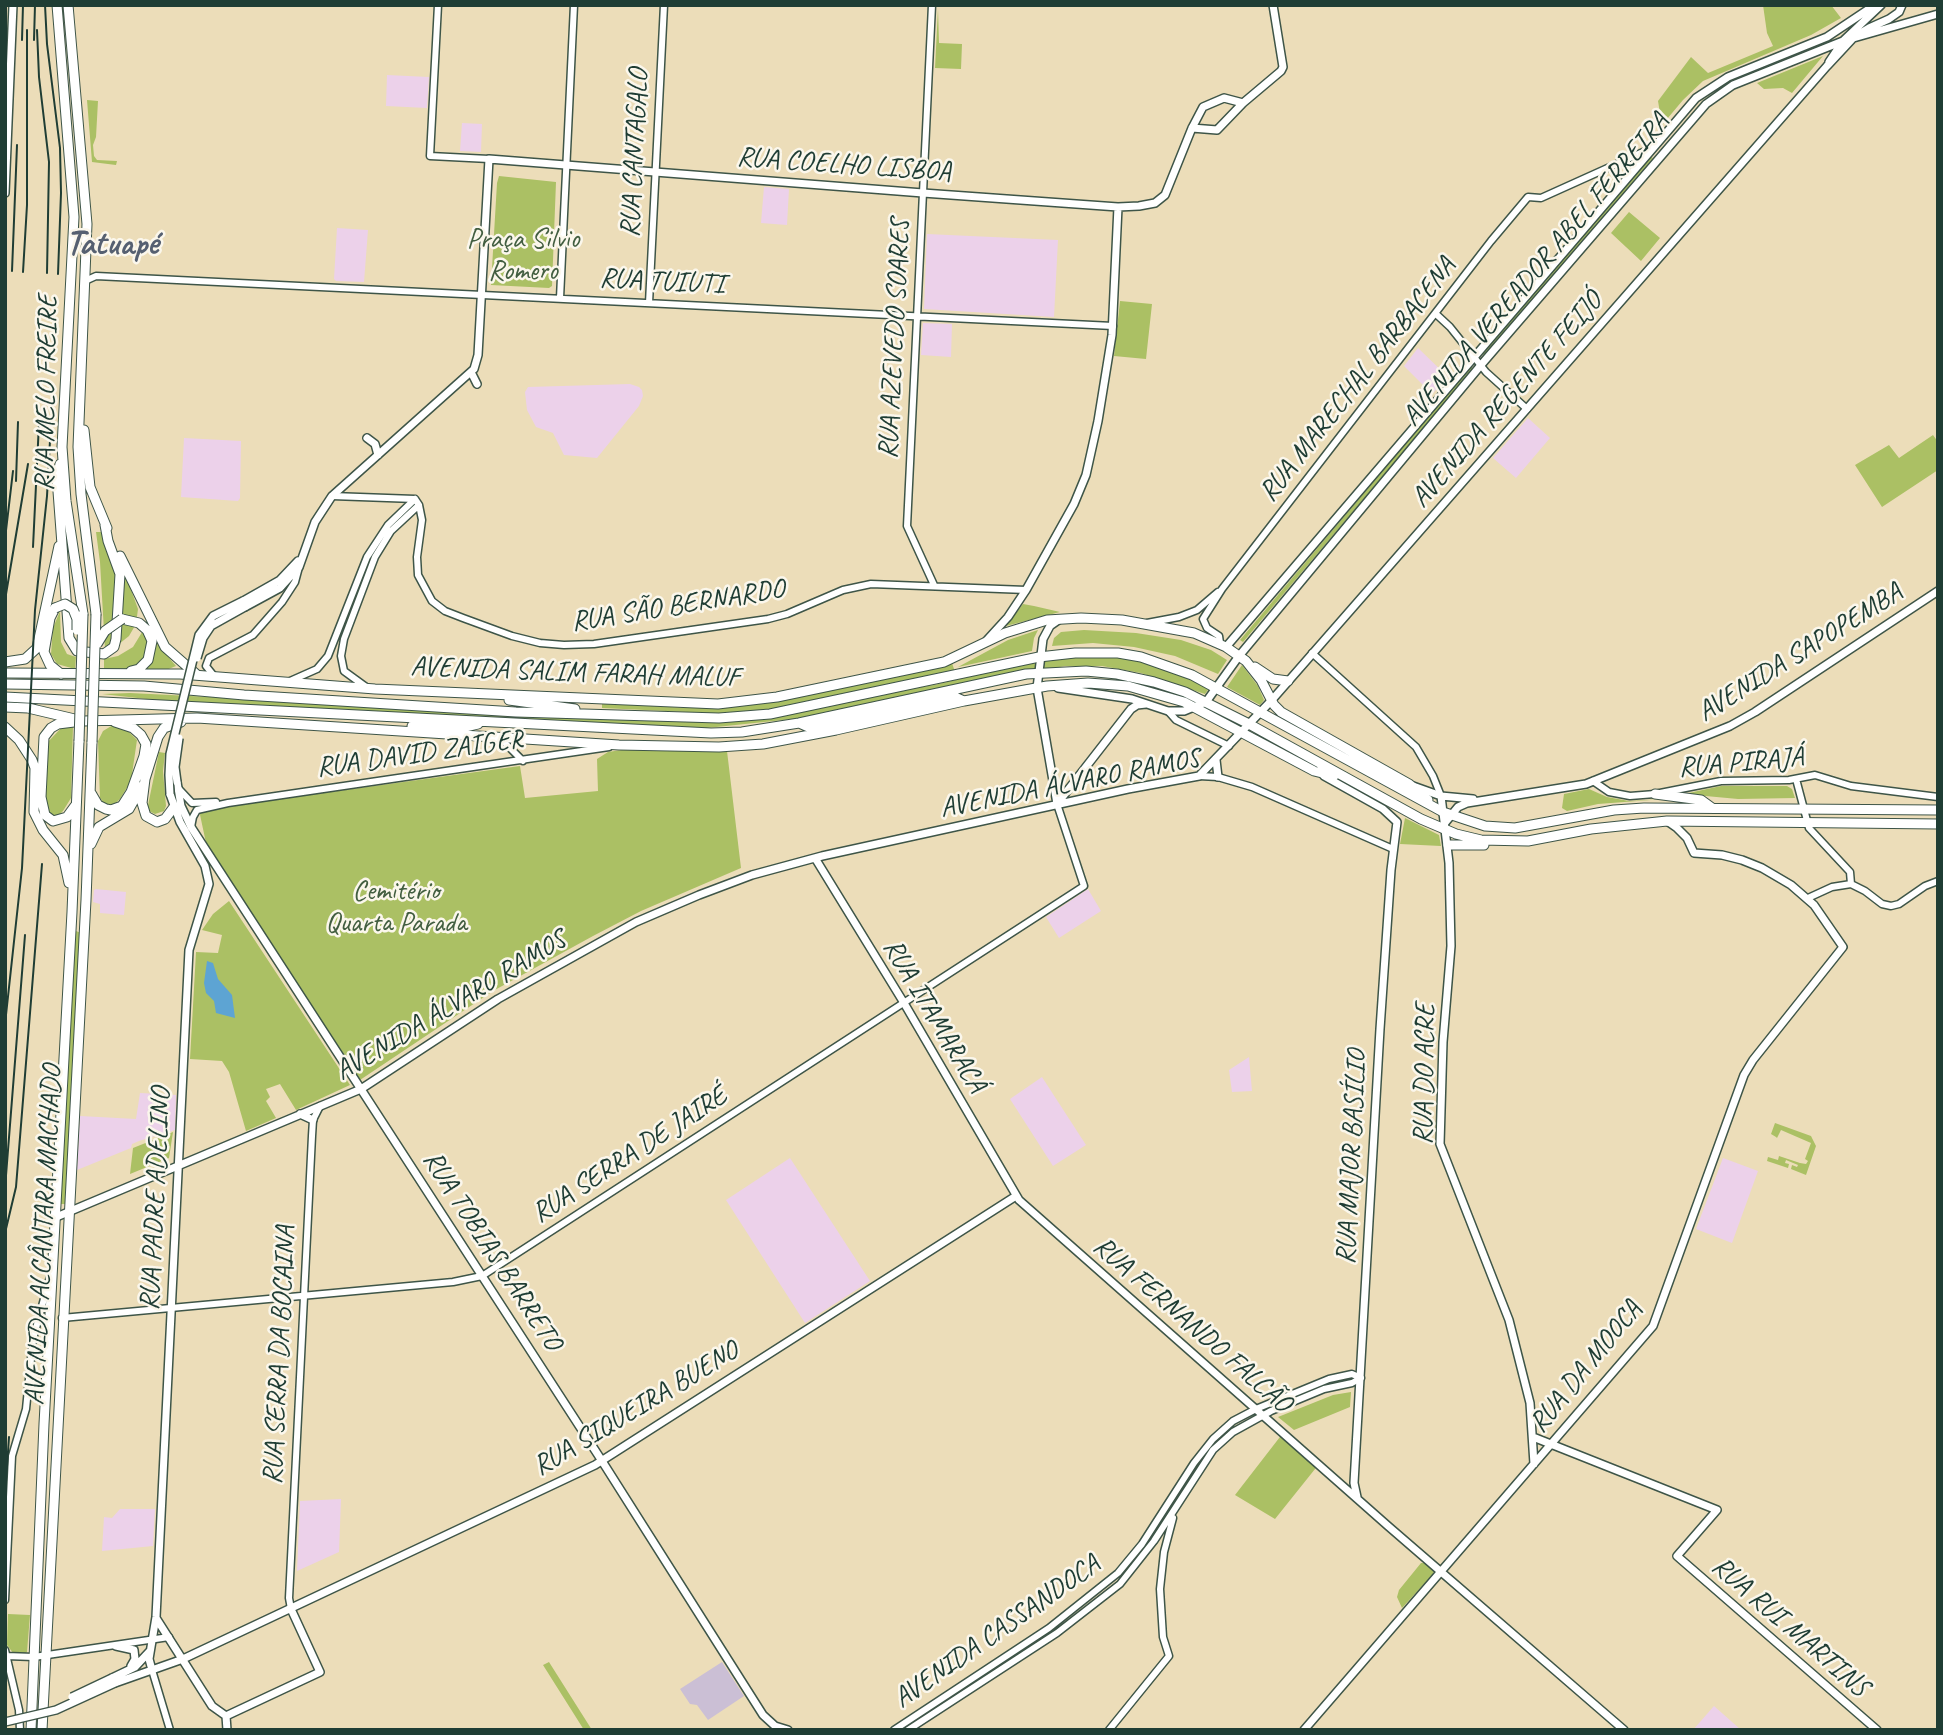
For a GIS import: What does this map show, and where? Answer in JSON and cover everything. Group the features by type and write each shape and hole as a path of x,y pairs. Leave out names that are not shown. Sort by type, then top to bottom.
{"highway":[{"name":"RUA MELO FREIRE","path":"57,5 74,217 62,447 66,501 83,614 82,673"},
{"name":"RUA MELO FREIRE","path":"68,5 87,224 79,420 81,495 96,614 96,645"},
{"path":"79,420 83,426 90,487 106,525 165,647 198,676"},
{"path":"62,447 57,478 61,538 70,643 77,651 104,654 115,643 121,584 106,525"},
{"path":"6,669 25,659 37,648 61,538"},
{"path":"62,675 50,665 44,652 50,618 55,608 61,604 75,612 82,673"},
{"name":"AVENIDA SALIM FARAH MALUF","path":"6,669 62,675 198,676 368,688 683,704 744,702 944,662 1027,625 1061,618 1146,623 1194,633 1223,645 1243,659 1261,680 1271,701 1286,716 1409,784 1447,814"},
{"path":"96,645 104,631 122,619 132,620 143,626 150,636 152,647 148,660 143,666 121,676"},
{"name":"AVENIDA ALCÂNTARA MACHADO","path":"42,1730 88,852 96,645"},
{"name":"AVENIDA SALIM FARAH MALUF","path":"5,684 144,686 345,702 694,719 771,714 1039,657 1097,652 1141,657 1192,675 1447,814"},
{"path":"1243,659 1273,679 1288,681"},
{"name":"AVENIDA SALIM FARAH MALUF","path":"5,697 698,733 742,732 799,723 934,692 1037,673 1086,671 1154,682 1206,702 1349,780"},
{"name":"AVENIDA ALCÂNTARA MACHADO","path":"31,1730 82,673"},
{"path":"5,707 28,708 83,721 197,718 379,730 503,742 719,747 763,744 964,701 1047,686 1088,683 1128,686 1196,708 1314,771 1349,780 1421,819 1473,839 1494,842 1528,841 1591,829 1667,821 1938,824"},
{"path":"441,692 629,716"},
{"path":"799,723 808,727 953,696 964,701"},
{"path":"88,852 99,827 129,809 145,779 158,737 164,728 197,718"},
{"path":"76,805 62,820 53,821 45,814 41,797 42,743 51,728 68,721 83,721"},
{"path":"90,791 102,808 111,810 122,806 131,792 144,756 146,744 138,732 110,721"},
{"path":"379,730 399,726 465,727 481,722"},
{"path":"5,727 19,740 32,760 34,812 43,830 63,855 72,912"},
{"path":"145,779 142,809 149,818 154,822 163,821 174,807"},
{"path":"1655,794 1701,800 1712,808"},
{"path":"1447,814 1485,826 1515,828 1629,808 1938,810"},
{"path":"1448,845 1482,845 1494,842"}],"main road":[{"path":"5,193 13,5"},
{"path":"1192,128 1217,130 1283,67 1273,5"},
{"name":"AVENIDA VEREADOR ABEL FERREIRA","path":"1223,645 1474,357 1689,104 1708,88 1737,73 1819,41 1850,24 1875,5"},
{"name":"AVENIDA REGENTE FEIJÓ","path":"1827,66 1843,41 1881,5"},
{"name":"AVENIDA REGENTE FEIJÓ","path":"1199,776 1271,701 1827,66 1854,37 1889,19 1899,12 1902,5"},
{"name":"AVENIDA VEREADOR ABEL FERREIRA","path":"1206,702 1481,365 1712,99 1733,85 1843,41 1938,14"},
{"name":"RUA COELHO LISBOA","path":"566,165 1101,206 1149,205 1165,195 1201,110 1224,98 1243,103"},
{"path":"244,604 280,588 299,567 315,522 332,496 476,365 489,159 566,165"},
{"path":"986,641 1008,617 1026,590 1074,504 1086,475 1101,409 1113,326 1118,207"},
{"path":"471,372 477,384"},
{"path":"367,438 375,443 378,455"},
{"path":"244,604 280,580 301,558"},
{"name":"AVENIDA SAPOPEMBA","path":"1445,827 1447,814 1461,805 1562,789 1593,781 1735,724 1938,592"},
{"name":"RUA TOBIAS BARRETO","path":"244,604 211,626 203,638 174,767 181,806 191,827 602,1461 763,1715 775,1726 788,1730"},
{"name":"RUA PADRE ADELINO","path":"151,1651 156,1617 189,950 209,884 205,866 180,822 170,794 170,754 199,635 213,617 244,604"},
{"path":"1057,804 1037,688 1037,673 1047,630 1061,618"},
{"path":"1047,686 1126,697 1168,711 1184,711 1206,702"},
{"path":"1057,804 1132,709 1137,705 1147,704"},
{"path":"1216,759 1218,777"},
{"name":"RUA MAJOR BASÍLIO","path":"1314,771 1395,818 1398,826 1393,849 1379,1047 1354,1483 1357,1498"},
{"name":"AVENIDA ÁLVARO RAMOS","path":"54,1218 361,1089 498,999 636,922 747,877 815,858 1080,799 1199,776"},
{"path":"1074,782 1074,791 1080,799"},
{"name":"AVENIDA SAPOPEMBA","path":"1409,784 1441,796 1480,800"},
{"path":"1441,796 1447,814"},
{"path":"1667,821 1687,838 1694,853 1722,855 1753,863 1808,898"},
{"name":"RUA DO ACRE","path":"1445,827 1451,946 1443,1042 1440,1144 1509,1320 1530,1403 1534,1464"},
{"name":"RUA ITAMARACÁ","path":"815,858 904,1003 1016,1196"},
{"name":"RUA DA MOOCA","path":"1304,1730 1653,1326 1744,1075 1843,947 1828,922 1808,898"},
{"path":"300,1114 313,1120"},
{"name":"RUA FERNANDO FALCÃO","path":"1016,1196 1623,1730"},
{"name":"RUA SIQUEIRA BUENO","path":"114,1680 183,1659 602,1461 1016,1196"},
{"path":"1533,1437 1552,1443"},
{"name":"RUA RUI MARTINS","path":"1552,1443 1717,1510 1676,1556 1877,1730"},
{"path":"1341,1484 1349,1485 1355,1475"},
{"path":"226,1716 320,1672 290,1609"},
{"path":"156,1617 215,1709 226,1716"},
{"path":"5,1720 51,1707 114,1680 135,1663 135,1652 131,1648 116,1646"},
{"path":"126,1671 135,1667 151,1651"},
{"path":"151,1651 149,1659 152,1670"},
{"path":"226,1716 227,1730"}],"street":[{"path":"438,5 430,156 489,159"},
{"path":"559,298 574,5"},
{"name":"RUA CANTAGALO","path":"649,303 664,5"},
{"name":"RUA AZEVEDO SOARES","path":"932,5 907,526 934,585"},
{"name":"RUA MARECHAL BARBACENA","path":"1223,645 1219,636 1207,628 1203,620 1222,589 1528,197 1541,198 1650,151"},
{"name":"RUA TUIUTI","path":"85,281 96,276 1113,326"},
{"path":"1436,314 1486,372 1527,409"},
{"path":"332,496 401,497 414,504"},
{"path":"285,682 317,668 328,656 363,564 381,533 414,504"},
{"path":"368,688 344,671 341,656 345,634 370,567 391,531 414,504"},
{"name":"RUA SÃO BERNARDO","path":"414,504 421,515 418,575 432,601 445,611 512,636 540,643 594,644 768,619 863,585 934,585 1026,590"},
{"path":"363,564 370,567"},
{"path":"215,677 207,670 209,658 253,635 282,602 295,582 299,567"},
{"name":"RUA MARECHAL BARBACENA","path":"1146,623 1179,617 1197,610 1222,589"},
{"path":"1312,653 1416,747 1441,796"},
{"path":"1168,711 1176,720 1229,746"},
{"path":"503,742 523,761"},
{"path":"503,742 505,763"},
{"name":"RUA DAVID ZAIGER","path":"191,827 197,810 228,803 619,745"},
{"name":"RUA PIRAJÁ","path":"1593,781 1602,790 1618,794 1655,794 1721,780 1796,779 1815,775 1851,786 1938,797"},
{"name":"AVENIDA ÁLVARO RAMOS","path":"1199,776 1218,777 1260,790 1393,849"},
{"path":"1796,779 1809,828 1850,872 1851,884"},
{"name":"RUA DAVID ZAIGER","path":"177,785 192,803 228,803"},
{"name":"RUA SERRA DE JAIRÉ","path":"62,1318 304,1297 453,1282 482,1276 1084,886 1057,804"},
{"path":"1808,898 1832,887 1851,884 1882,904 1899,904 1925,886 1938,881"},
{"name":"RUA SERRA DA BOCAINA","path":"290,1609 313,1120 321,1105"},
{"name":"AVENIDA ALCÂNTARA MACHADO","path":"5,1600 12,1456 26,1409 36,1324 53,1268"},
{"name":"AVENIDA CASSANDOCA","path":"894,1730 1049,1628 1118,1573 1142,1544 1205,1448 1233,1421 1288,1395 1340,1375 1352,1374 1361,1378"},
{"name":"AVENIDA CASSANDOCA","path":"908,1730 1057,1633 1120,1584 1144,1555 1213,1450 1233,1432 1292,1402 1361,1378"},
{"path":"1300,1390 1303,1398"},
{"path":"1288,1395 1292,1402"},
{"path":"1109,1730 1169,1656 1163,1637 1160,1589 1164,1552 1175,1509"},
{"path":"6,1656 34,1657 169,1637"},
{"path":"5,1650 19,1710 20,1730"},
{"path":"156,1685 163,1667"},
{"path":"152,1670 170,1730"},
{"path":"976,1676 981,1682"}],"shaded area":[{"path":"387,75 429,77 427,108 386,106"},
{"path":"462,123 482,124 481,152 460,151"},
{"path":"764,187 789,189 787,225 761,223"},
{"path":"337,228 368,230 364,282 334,279"},
{"path":"927,234 1058,240 1054,317 924,309"},
{"path":"923,323 952,324 951,357 921,355"},
{"path":"1418,348 1448,377 1432,394 1404,366"},
{"path":"630,384 642,390 639,406 597,458 564,455 553,433 536,427 527,410 525,392 528,387"},
{"path":"1528,418 1550,438 1516,478 1493,458"},
{"path":"184,438 241,441 238,501 181,497"},
{"path":"96,889 126,892 124,915 100,913 100,904 93,902"},
{"path":"1088,889 1101,911 1059,938 1046,917"},
{"path":"1249,1057 1252,1091 1232,1092 1229,1070"},
{"path":"1042,1077 1086,1145 1053,1166 1010,1099"},
{"path":"140,1093 176,1095 175,1130 139,1141 132,1144 131,1148 77,1170 80,1116 136,1119"},
{"path":"790,1158 870,1281 805,1323 726,1200"},
{"path":"1723,1158 1758,1171 1732,1243 1696,1229"},
{"path":"341,1499 339,1552 297,1571 300,1501"},
{"path":"120,1509 155,1509 153,1546 102,1551 104,1517 112,1518"},
{"path":"722,1662 744,1696 708,1720 697,1705 690,1704 680,1689"},
{"path":"1714,1706 1740,1729 1740,1730 1693,1730"}],"green space":[{"path":"1763,5 1831,5 1841,18 1811,35 1703,81 1662,125 1658,101 1691,57 1708,73 1773,46 1767,33"},
{"path":"938,9 939,43 962,44 961,69 935,68"},
{"path":"1823,56 1792,93 1783,88 1764,89 1757,83"},
{"path":"87,100 98,101 94,156 97,160 117,161 116,165 92,162"},
{"path":"1651,157 1653,158 1484,355 1482,353"},
{"name":"Praça Silvio Romero","path":"499,176 556,182 552,286 549,288 491,285"},
{"path":"1629,212 1660,238 1641,261 1611,233"},
{"path":"1120,301 1152,304 1146,359 1114,356"},
{"path":"1471,366 1473,369 1243,642 1240,640"},
{"path":"1933,435 1938,442 1938,470 1882,507 1855,465 1889,445 1899,458"},
{"path":"96,532 101,532 107,541 138,609 136,624 129,636 119,644 105,649 100,562"},
{"path":"1023,604 1034,606 1060,612 1006,626"},
{"path":"60,611 61,642 67,654 76,657 75,669 57,664 51,654 53,628"},
{"path":"147,624 176,666 166,670 104,671 104,659 118,656 133,647"},
{"path":"1038,630 1032,651 958,667 1008,640"},
{"path":"1084,630 1136,633 1181,640 1211,650 1227,660 1218,674 1175,656 1134,647 1093,643 1052,646 1054,638 1061,632"},
{"path":"1091,655 1135,659 1168,669 1210,687 1205,694 1141,673 1102,666 1065,666 793,719 697,729 173,702 102,694 130,693 692,721 934,685 1051,658"},
{"path":"952,663 955,672 770,710 730,714 602,708 602,703 687,708 750,705"},
{"path":"1242,665 1258,686 1264,700 1260,705 1227,687"},
{"path":"113,725 129,732 137,740 131,781 120,799 112,806 100,798 98,741 103,731"},
{"path":"63,726 73,726 71,798 58,816 52,815 45,798 47,743"},
{"name":"Cemitério Quarta Parada","path":"628,749 727,751 741,868 641,911 493,991 360,1080 206,843 199,810 520,766 525,798 598,791 597,759 608,752"},
{"path":"159,752 165,753 163,771 166,806 164,811 155,814 147,810"},
{"path":"1721,786 1787,786 1792,789 1795,798 1738,799 1684,794"},
{"path":"1589,789 1607,797 1629,801 1664,799 1598,804 1567,811 1562,808 1564,794"},
{"path":"1405,818 1439,835 1441,846 1400,844"},
{"path":"229,901 350,1085 296,1110 280,1084 266,1089 270,1097 266,1101 276,1118 246,1131 229,1072 222,1061 190,1059 196,952 218,953 222,935 202,930 213,914"},
{"path":"76,931 81,933 65,1204 59,1204 74,934"},
{"path":"1775,1123 1811,1136 1816,1146 1806,1175 1791,1169 1792,1165 1798,1165 1786,1160 1788,1168 1767,1161 1768,1157 1778,1160 1779,1156 1800,1163 1806,1164 1808,1161 1805,1159 1811,1143 1781,1130 1777,1138 1771,1134"},
{"path":"173,1132 169,1158 130,1174 133,1148"},
{"path":"1351,1392 1350,1407 1294,1430 1278,1417 1333,1395"},
{"path":"1283,1433 1319,1464 1275,1519 1235,1495"},
{"path":"1421,1563 1434,1571 1433,1574 1402,1608 1397,1597 1399,1590"},
{"path":"8,1614 30,1615 25,1654 13,1653 7,1645"},
{"path":"549,1662 592,1730 584,1730 543,1665"}],"water":[{"path":"207,961 213,963 218,979 232,995 235,1018 216,1013 214,1001 206,993 204,983"}],"railway":[{"path":"22,40 23,5"},
{"path":"34,40 35,5"},
{"path":"45,5 60,148 58,274"},
{"path":"23,272 27,205 27,30"},
{"path":"37,30 39,77 49,162 47,273"},
{"path":"12,271 17,145"},
{"path":"16,481 18,422"},
{"path":"5,1024 22,868 35,610 47,496 51,422"},
{"path":"33,547 39,423"},
{"path":"5,600 28,464"},
{"path":"5,539 13,471"},
{"path":"5,1233 16,1187 42,864"},
{"path":"5,1188 25,935"},
{"path":"5,1496 9,1437"}],"district":[{"name":"Tatuapé","path":"112,245"}]}
